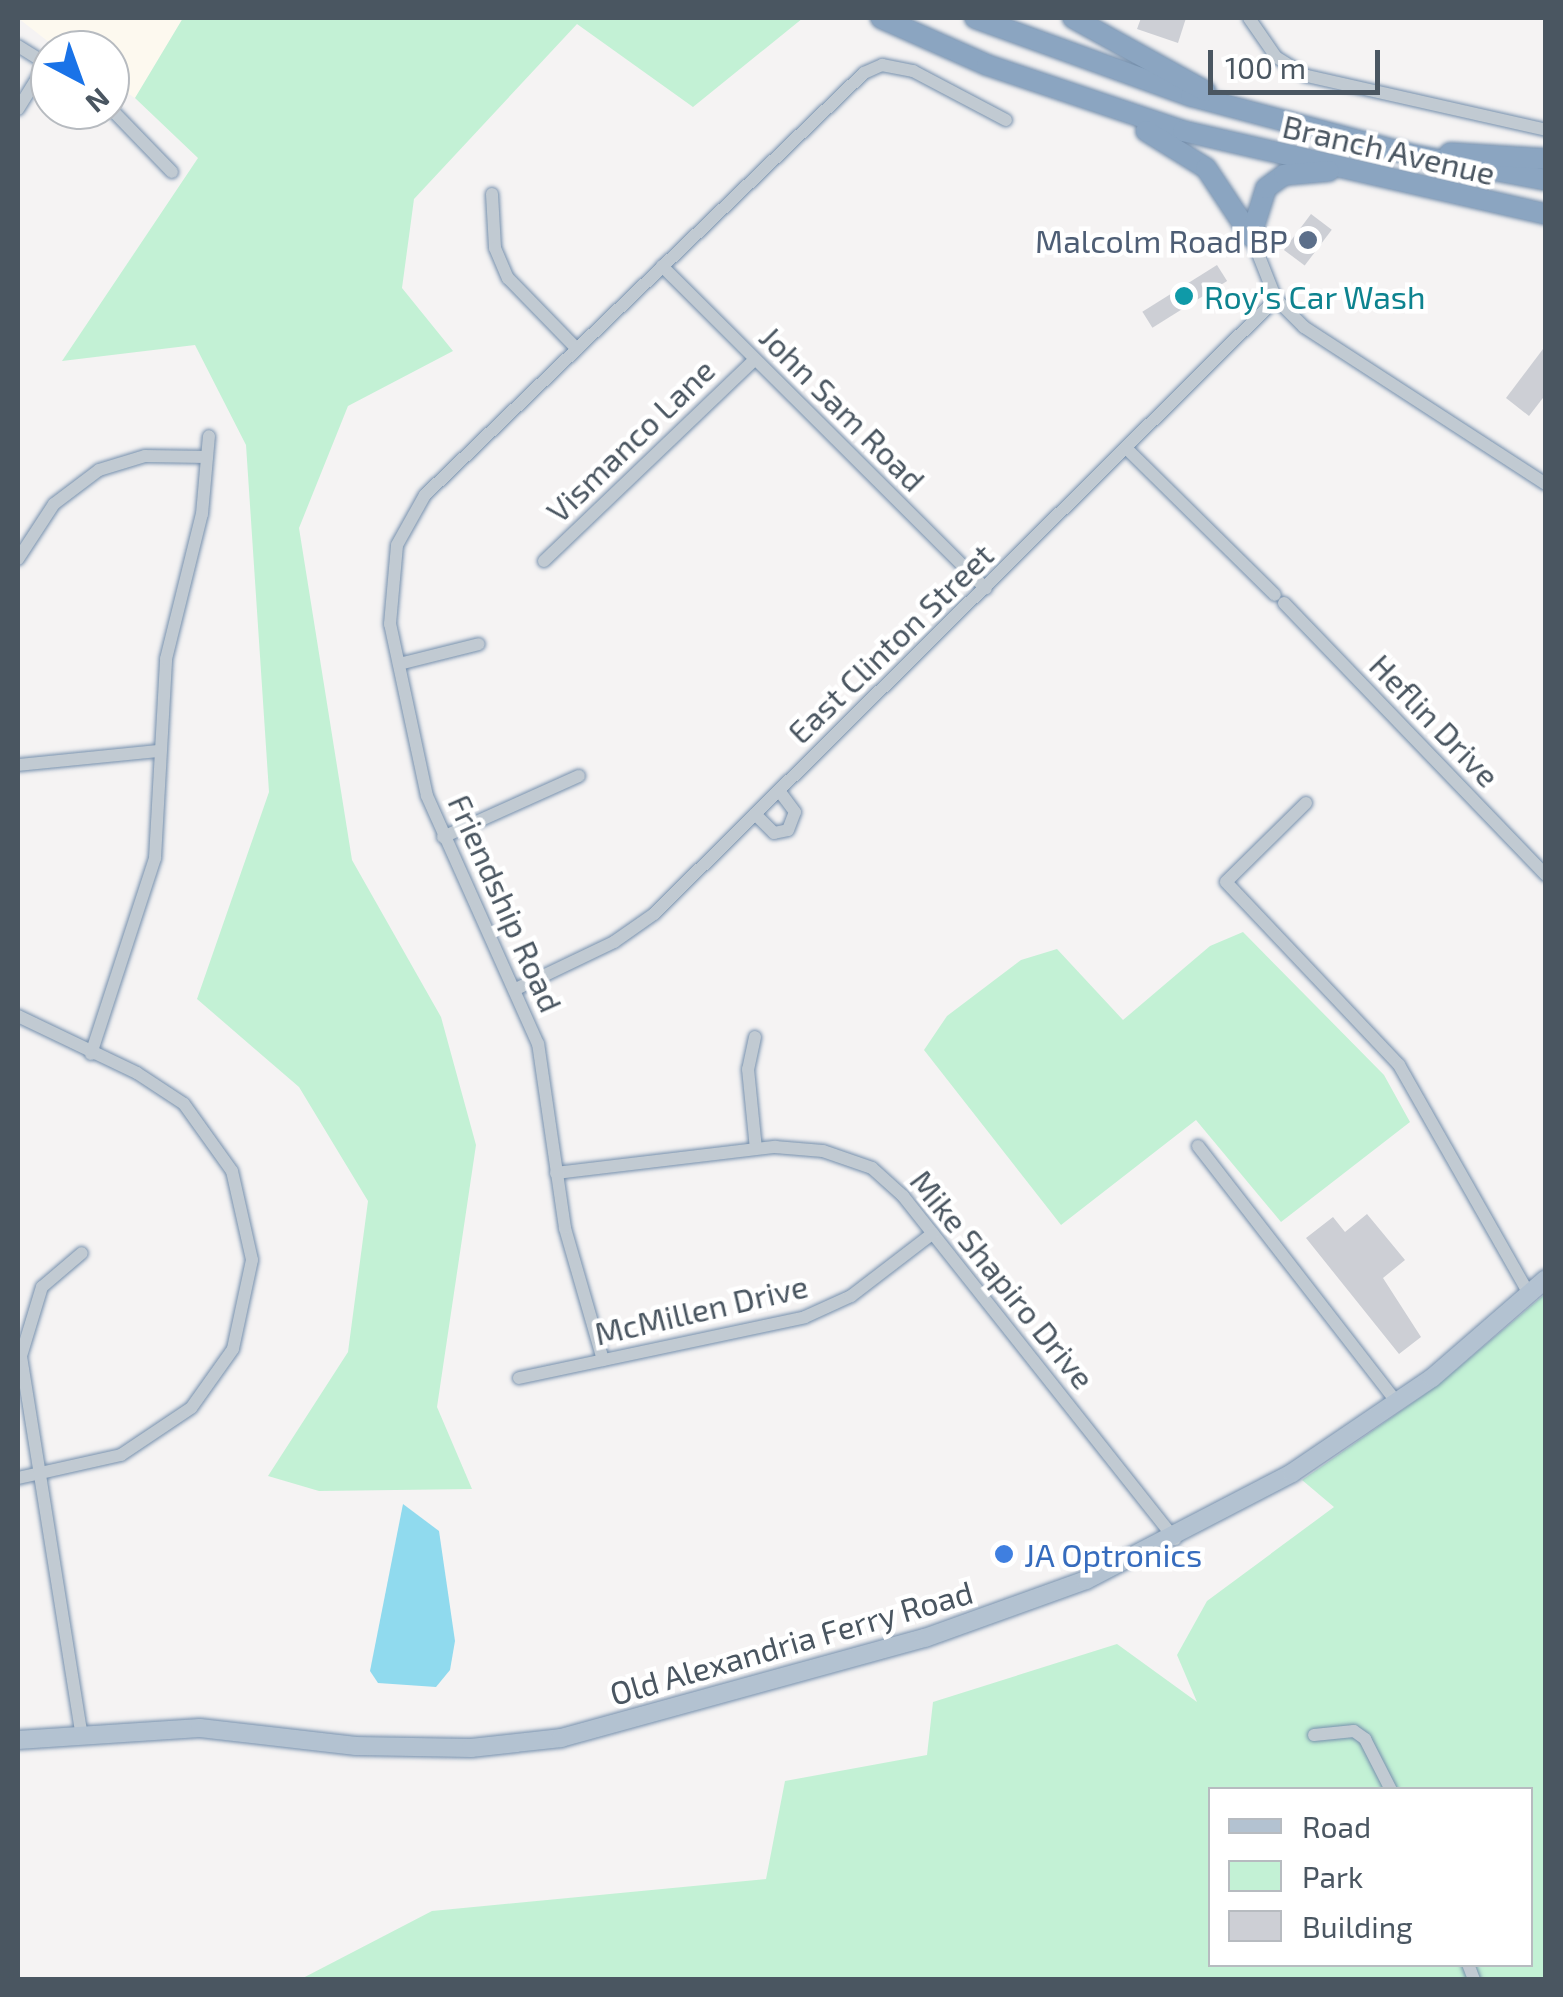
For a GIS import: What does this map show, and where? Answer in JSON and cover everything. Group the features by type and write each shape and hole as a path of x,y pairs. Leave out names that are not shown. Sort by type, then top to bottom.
{"highway":[{"name":"Branch Avenue","path":"880,18 1052,86 1182,131 1546,214"},
{"name":"Branch Avenue","path":"975,18 1237,110 1412,154 1546,180"},
{"path":"1073,18 1237,110"},
{"path":"1052,86 1171,142 1206,168 1251,236"},
{"path":"1412,154 1546,159"},
{"path":"1251,236 1266,188 1284,176 1366,170"}],"main road":[{"name":"Old Alexandria Ferry Road","path":"18,1740 82,1731 200,1728 452,1748 561,1738 973,1623 1175,1539 1398,1404 1546,1279"}],"street":[{"path":"1249,18 1276,57 1307,76 1546,130"},
{"name":"Friendship Road","path":"604,1360 556,1173 538,1044 516,988 443,838 399,664 388,585 408,519 577,349 864,72 888,65 982,101 1006,120"},
{"path":"130,129 172,172"},
{"path":"492,194 494,248 508,278 577,349"},
{"path":"1251,236 1276,299 1332,348 1546,484"},
{"name":"John Sam Road","path":"662,266 986,589"},
{"name":"East Clinton Street","path":"516,988 643,923 1276,299"},
{"name":"Vismanco Lane","path":"544,561 754,360"},
{"path":"91,1054 152,874 166,659 202,514 209,436"},
{"name":"Heflin Drive","path":"1126,448 1280,599 1546,875"},
{"path":"18,559 54,504 99,470 145,456 207,457"},
{"path":"399,664 479,644"},
{"path":"18,765 159,751"},
{"path":"443,838 578,776"},
{"path":"755,814 774,833 793,826 795,812 778,791"},
{"path":"1306,803 1226,882 1399,1065 1529,1294"},
{"path":"18,1016 172,1094 216,1143 250,1226 249,1297 222,1370 177,1422 121,1454 18,1478"},
{"path":"755,1037 748,1069 756,1149"},
{"path":"1198,1146 1398,1404"},
{"name":"Mike Shapiro Drive","path":"556,1173 756,1149 809,1148 872,1168 933,1232 1175,1539"},
{"name":"McMillen Drive","path":"518,1378 821,1312 933,1232"},
{"path":"82,1253 42,1287 23,1343 22,1382 42,1475 82,1731"},
{"path":"1314,1735 1354,1731 1389,1787"}],"shaded area":[{"path":"18,18 183,18 135,98 130,95 130,30 33,30"}],"green space":[{"path":"183,18 803,18 693,107 577,24 414,199 402,288 453,351 348,406 299,528 352,860 441,1017 476,1145 437,1407 472,1489 319,1491 268,1476 348,1352 368,1201 299,1087 197,999 269,792 246,445 195,345 62,361 198,158 135,98"},
{"path":"1243,932 1384,1075 1410,1122 1281,1222 1196,1120 1061,1225 924,1050 947,1016 1021,960 1057,949 1123,1020 1210,946"},
{"path":"1545,1294 1545,1979 301,1979 432,1911 766,1879 785,1781 927,1755 933,1702 1117,1644 1197,1702 1177,1655 1207,1601 1334,1507 1302,1480 1438,1385"}],"water":[{"path":"403,1504 439,1531 455,1641 450,1670 436,1687 378,1683 370,1671"}],"building":[{"path":"1141,18 1186,18 1178,43 1137,29"},
{"name":"Malcolm Road BP","path":"1311,214 1332,230 1305,266 1284,250"},
{"name":"Roy's Car Wash","path":"1217,265 1227,281 1152,328 1142,312"},
{"path":"1546,345 1546,394 1529,416 1506,398"},
{"path":"1367,1214 1405,1260 1383,1278 1421,1337 1399,1354 1306,1238 1333,1217 1345,1232"}],"place":[{"name":"Malcolm Road BP","path":"1308,240"},
{"name":"Roy's Car Wash","path":"1184,296"},
{"name":"JA Optronics","path":"1004,1554"}]}
